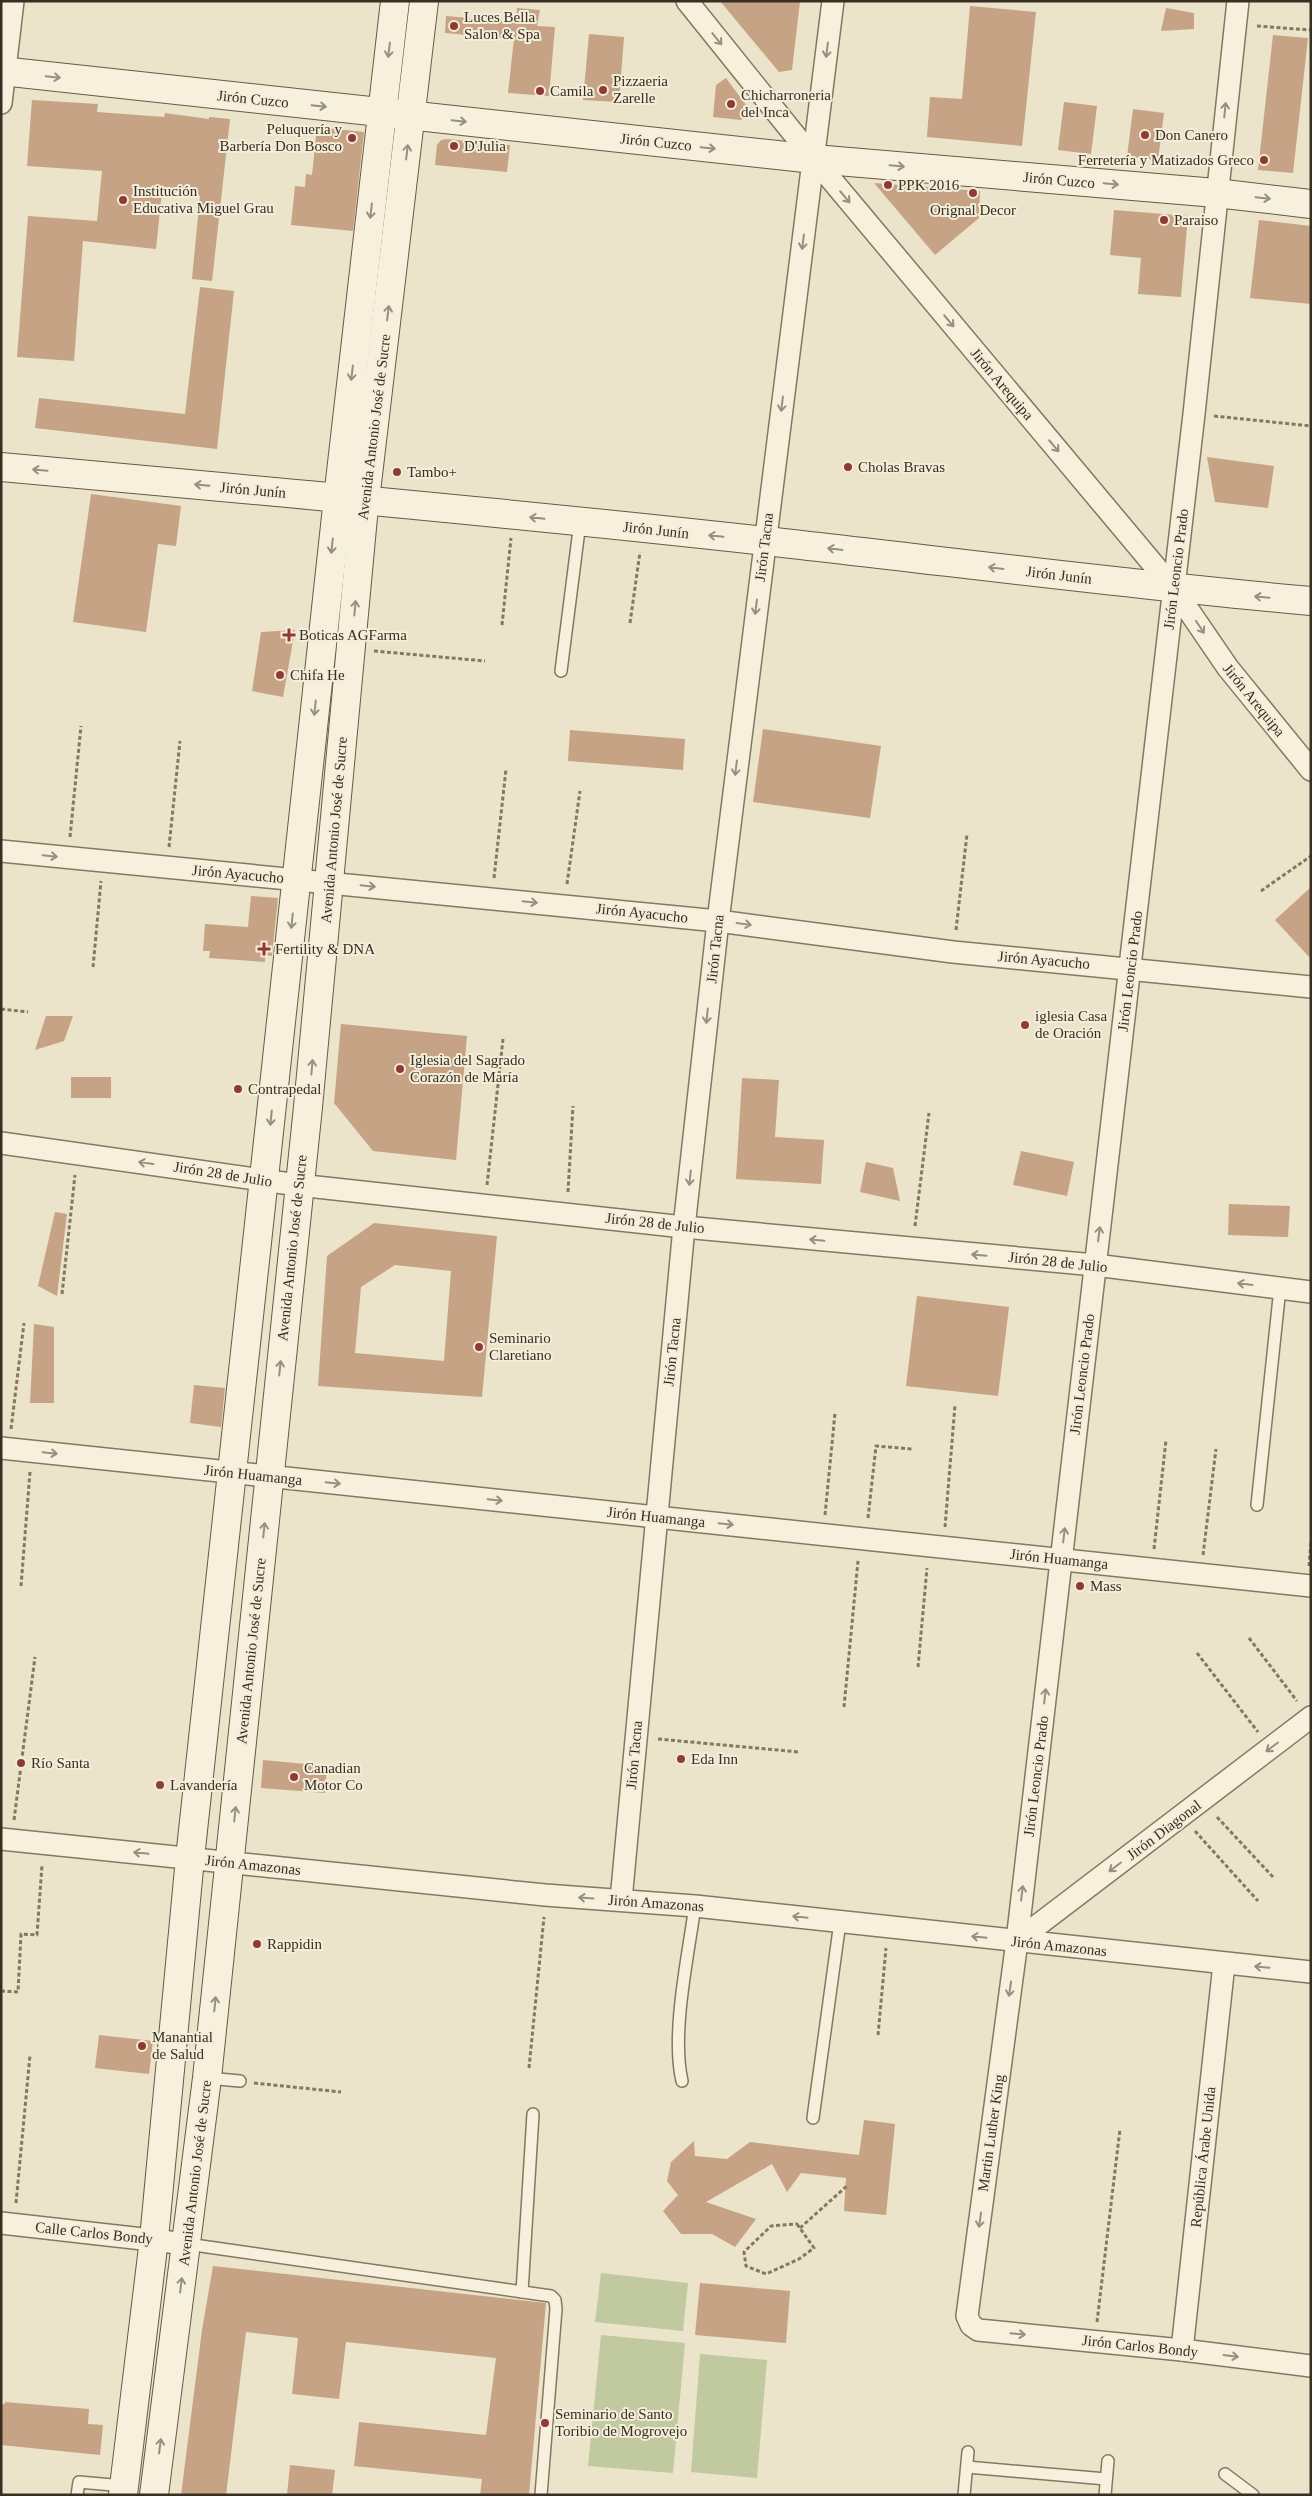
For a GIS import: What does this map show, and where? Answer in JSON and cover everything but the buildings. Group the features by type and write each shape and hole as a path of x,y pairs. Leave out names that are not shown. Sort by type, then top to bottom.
{"main road":[{"name":"Avenida Antonio José de Sucre","path":"123,2490 154,2238 190,1858 338,498 395,1"},
{"name":"Avenida Antonio José de Sucre","path":"154,2495 207,2078 329,883 366,500 424,1"},
{"name":"Jirón Cuzco","path":"3,72 814,159 1216,193 1311,204"},
{"name":"Jirón Junín","path":"1,466 513,515 764,541 1174,589 1311,601"}],"street":[{"path":"1,103 3,72 13,1"},
{"name":"Jirón Arequipa","path":"687,1 814,159 1174,589 1228,668 1311,770"},
{"name":"Jirón Tacna","path":"621,1900 684,1227 718,921 833,1"},
{"name":"Jirón Leoncio Prado","path":"1017,1941 1194,414 1216,193 1238,1"},
{"name":"Jirón Ayacucho","path":"1,851 718,921 954,952 1311,987"},
{"name":"Jirón 28 de Julio","path":"1,1143 78,1152 298,1185 684,1227 1095,1265 1311,1292"},
{"name":"Jirón Huamanga","path":"5,1448 1311,1586"},
{"name":"Jirón Diagonal","path":"1017,1941 1310,1718"},
{"name":"Jirón Amazonas","path":"6,1839 545,1895 695,1906 1311,1972"},
{"name":"Martin Luther King","path":"970,2325 967,2316 1017,1941"},
{"name":"República Árabe Unida","path":"1182,2350 1224,1964"},
{"name":"Calle Carlos Bondy","path":"8,2224 154,2238 187,2244"},
{"name":"Jirón Carlos Bondy","path":"970,2325 978,2330 1182,2350 1311,2366"}],"lane":[{"path":"561,671 580,522"},
{"path":"1257,1505 1280,1288"},
{"path":"682,2081 678,2063 678,2035 695,1906"},
{"path":"813,2118 840,1922"},
{"path":"207,2078 240,2081"},
{"path":"522,2292 533,2114"},
{"path":"187,2244 544,2294 555,2300 541,2495"},
{"path":"964,2495 968,2452"},
{"path":"1105,2495 1108,2461"},
{"path":"966,2467 1106,2479"},
{"path":"1226,2474 1253,2495"},
{"path":"77,2495 78,2482 123,2490"}],"path":[{"path":"1235,23 1311,30"},
{"path":"1194,414 1311,426"},
{"path":"502,625 513,515"},
{"path":"630,623 643,529"},
{"path":"351,649 485,661"},
{"path":"68,858 81,726"},
{"path":"167,868 180,740"},
{"path":"492,898 506,769"},
{"path":"564,906 580,791"},
{"path":"954,952 967,834"},
{"path":"1260,891 1311,856"},
{"path":"93,967 103,861"},
{"path":"1,1009 28,1012"},
{"path":"485,1204 503,1039"},
{"path":"566,1213 574,1106"},
{"path":"912,1248 929,1113"},
{"path":"62,1294 78,1152"},
{"path":"5,1448 24,1323"},
{"path":"918,1666 955,1406"},
{"path":"823,1534 835,1414"},
{"path":"1152,1569 1166,1440"},
{"path":"844,1707 863,1539 876,1446 912,1449"},
{"path":"1201,1574 1216,1449"},
{"path":"21,1586 31,1451"},
{"path":"1249,1638 1310,1718"},
{"path":"1198,1653 1270,1748"},
{"path":"6,1839 35,1657"},
{"path":"636,1737 799,1752"},
{"path":"1202,1801 1274,1878"},
{"path":"1182,1816 1258,1901"},
{"path":"1,1990 18,1992 21,1934 37,1935 43,1843"},
{"path":"529,2068 545,1895"},
{"path":"878,2035 888,1927"},
{"path":"8,2224 30,2055"},
{"path":"240,2081 341,2092"},
{"path":"1098,2318 1120,2129"},
{"path":"800,2228 848,2185"},
{"path":"797,2224 800,2228 814,2248 800,2259 766,2274 746,2266 744,2252 771,2226 797,2224"}],"green space":[{"path":"601,2273 688,2283 683,2331 595,2322"},
{"path":"601,2335 685,2343 673,2473 588,2466"},
{"path":"700,2354 767,2360 757,2478 691,2472"}],"place":[{"name":"Luces Bella Salon & Spa","path":"454,26"},
{"name":"Pizzaeria Zarelle","path":"603,90"},
{"name":"Camila","path":"540,91"},
{"name":"Chicharroneria del Inca","path":"731,104"},
{"name":"Don Canero","path":"1145,135"},
{"name":"Peluquería y Barbería Don Bosco","path":"352,138"},
{"name":"D'Julia","path":"454,146"},
{"name":"Ferretería y Matizados Greco","path":"1264,160"},
{"name":"PPK 2016","path":"888,185"},
{"name":"Orignal Decor","path":"973,193"},
{"name":"Institución Educativa Miguel Grau","path":"123,200"},
{"name":"Paraiso","path":"1164,220"},
{"name":"Cholas Bravas","path":"848,467"},
{"name":"Tambo+","path":"397,472"},
{"name":"Boticas AGFarma","path":"289,635"},
{"name":"Chifa He","path":"280,675"},
{"name":"Fertility & DNA","path":"264,949"},
{"name":"iglesia Casa de Oración","path":"1025,1025"},
{"name":"Iglesia del Sagrado Corazón de María","path":"400,1069"},
{"name":"Contrapedal","path":"238,1089"},
{"name":"Seminario Claretiano","path":"479,1347"},
{"name":"Mass","path":"1080,1586"},
{"name":"Eda Inn","path":"681,1759"},
{"name":"Río Santa","path":"21,1763"},
{"name":"Canadian Motor Co","path":"294,1777"},
{"name":"Lavandería","path":"160,1785"},
{"name":"Rappidin","path":"257,1944"},
{"name":"Manantial de Salud","path":"142,2046"},
{"name":"Seminario de Santo Toribio de Mogrovejo","path":"545,2423"}]}
